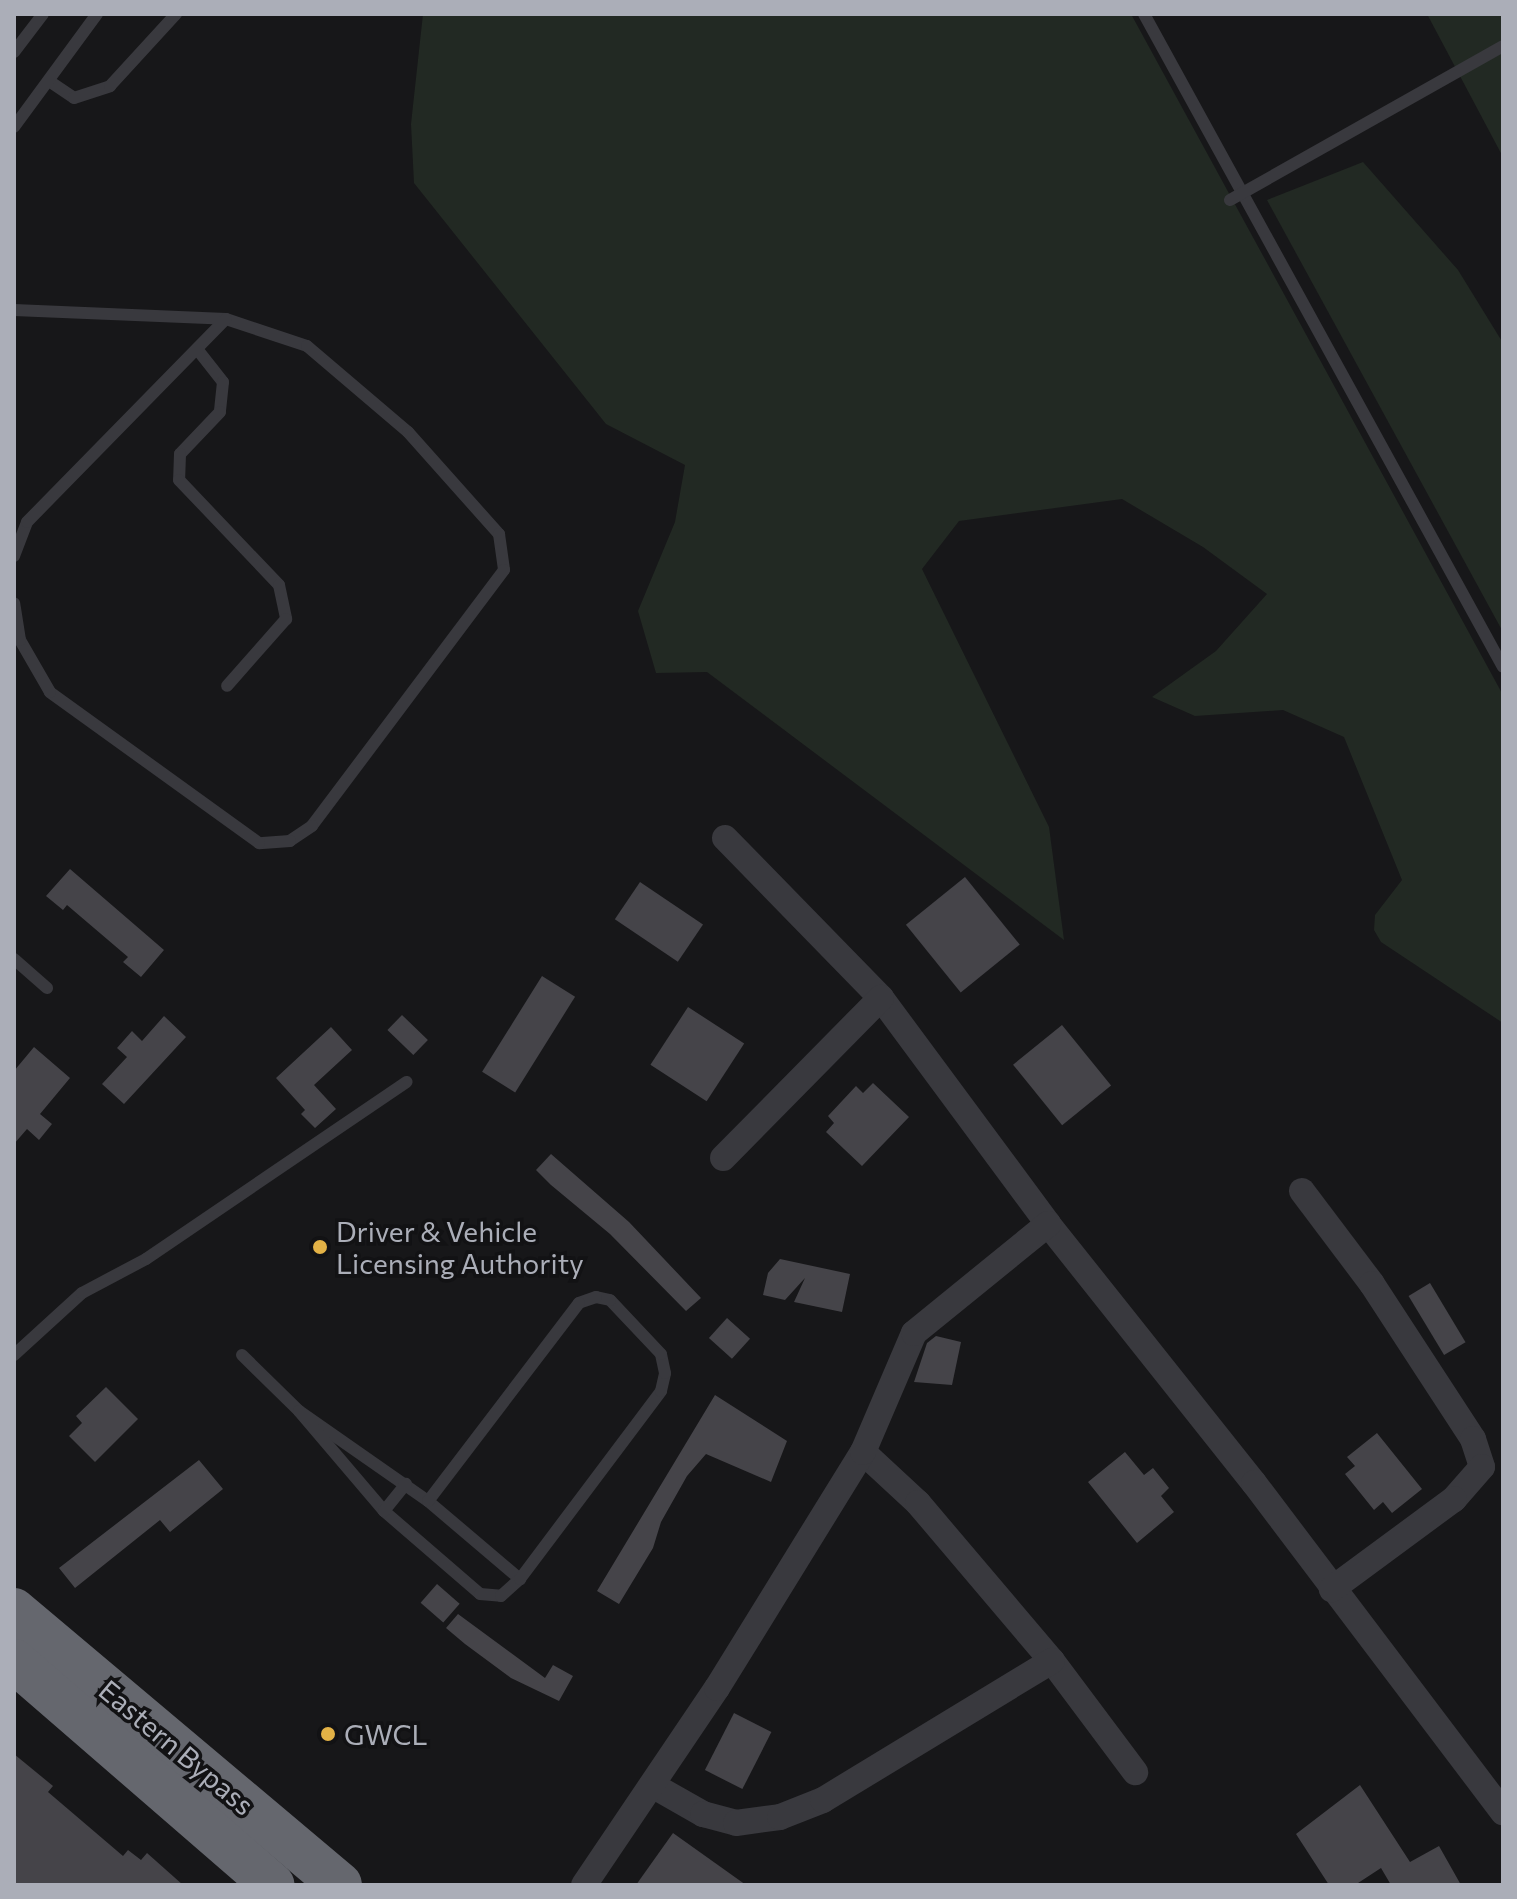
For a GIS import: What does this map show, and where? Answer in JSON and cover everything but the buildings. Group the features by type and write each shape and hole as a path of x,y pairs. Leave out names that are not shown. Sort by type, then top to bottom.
{"highway":[{"name":"Eastern Bypass","path":"14,1610 340,1885"},
{"name":"Eastern Bypass","path":"14,1661 273,1885"}],"street":[{"path":"725,838 881,998 1048,1224 1503,1812"},
{"path":"723,1158 881,998"},
{"path":"1302,1191 1406,1336 1473,1439 1482,1467 1454,1499 1332,1589"},
{"path":"584,1885 652,1785 863,1452 914,1333 1048,1224"},
{"path":"863,1452 918,1503 1052,1661 1135,1772"},
{"path":"652,1785 703,1814 736,1823 780,1817 823,1800 1052,1661"}],"lane":[{"path":"14,52 43,14"},
{"path":"14,127 97,14"},
{"path":"49,81 74,98 110,86 176,14"},
{"path":"1144,14 1503,667"},
{"path":"1230,200 1503,46"},
{"path":"14,310 226,319 307,346 408,432 499,534 504,570 486,599 312,826 290,841 259,843 50,692 20,640 14,603"},
{"path":"14,556 27,522 226,319"},
{"path":"197,349 223,382 220,412 180,454 179,480 279,585 286,619 227,686"},
{"path":"14,959 47,988"},
{"path":"14,1355 82,1293 146,1259 406,1082"},
{"path":"242,1355 299,1411 384,1511 480,1594 501,1596 520,1579 661,1391 665,1373 661,1354 610,1300 596,1297 579,1303 428,1501"},
{"path":"299,1411 406,1484 520,1579"},
{"path":"384,1511 406,1484"}],"shaded area":[{"path":"423,14 1131,14 1503,695 1503,1023 1381,942 1374,930 1375,915 1402,880 1344,737 1283,710 1195,716 1152,697 1216,651 1267,594 1203,547 1122,499 959,521 922,569 1049,827 1064,940 707,672 656,673 638,611 675,522 685,465 606,424 414,183 411,124"},
{"path":"1427,14 1503,14 1503,157"},
{"path":"1363,162 1458,270 1503,343 1503,632 1267,200"}],"place":[{"name":"Driver & Vehicle Licensing Authority","path":"320,1247"},
{"name":"GWCL","path":"328,1734"}]}
